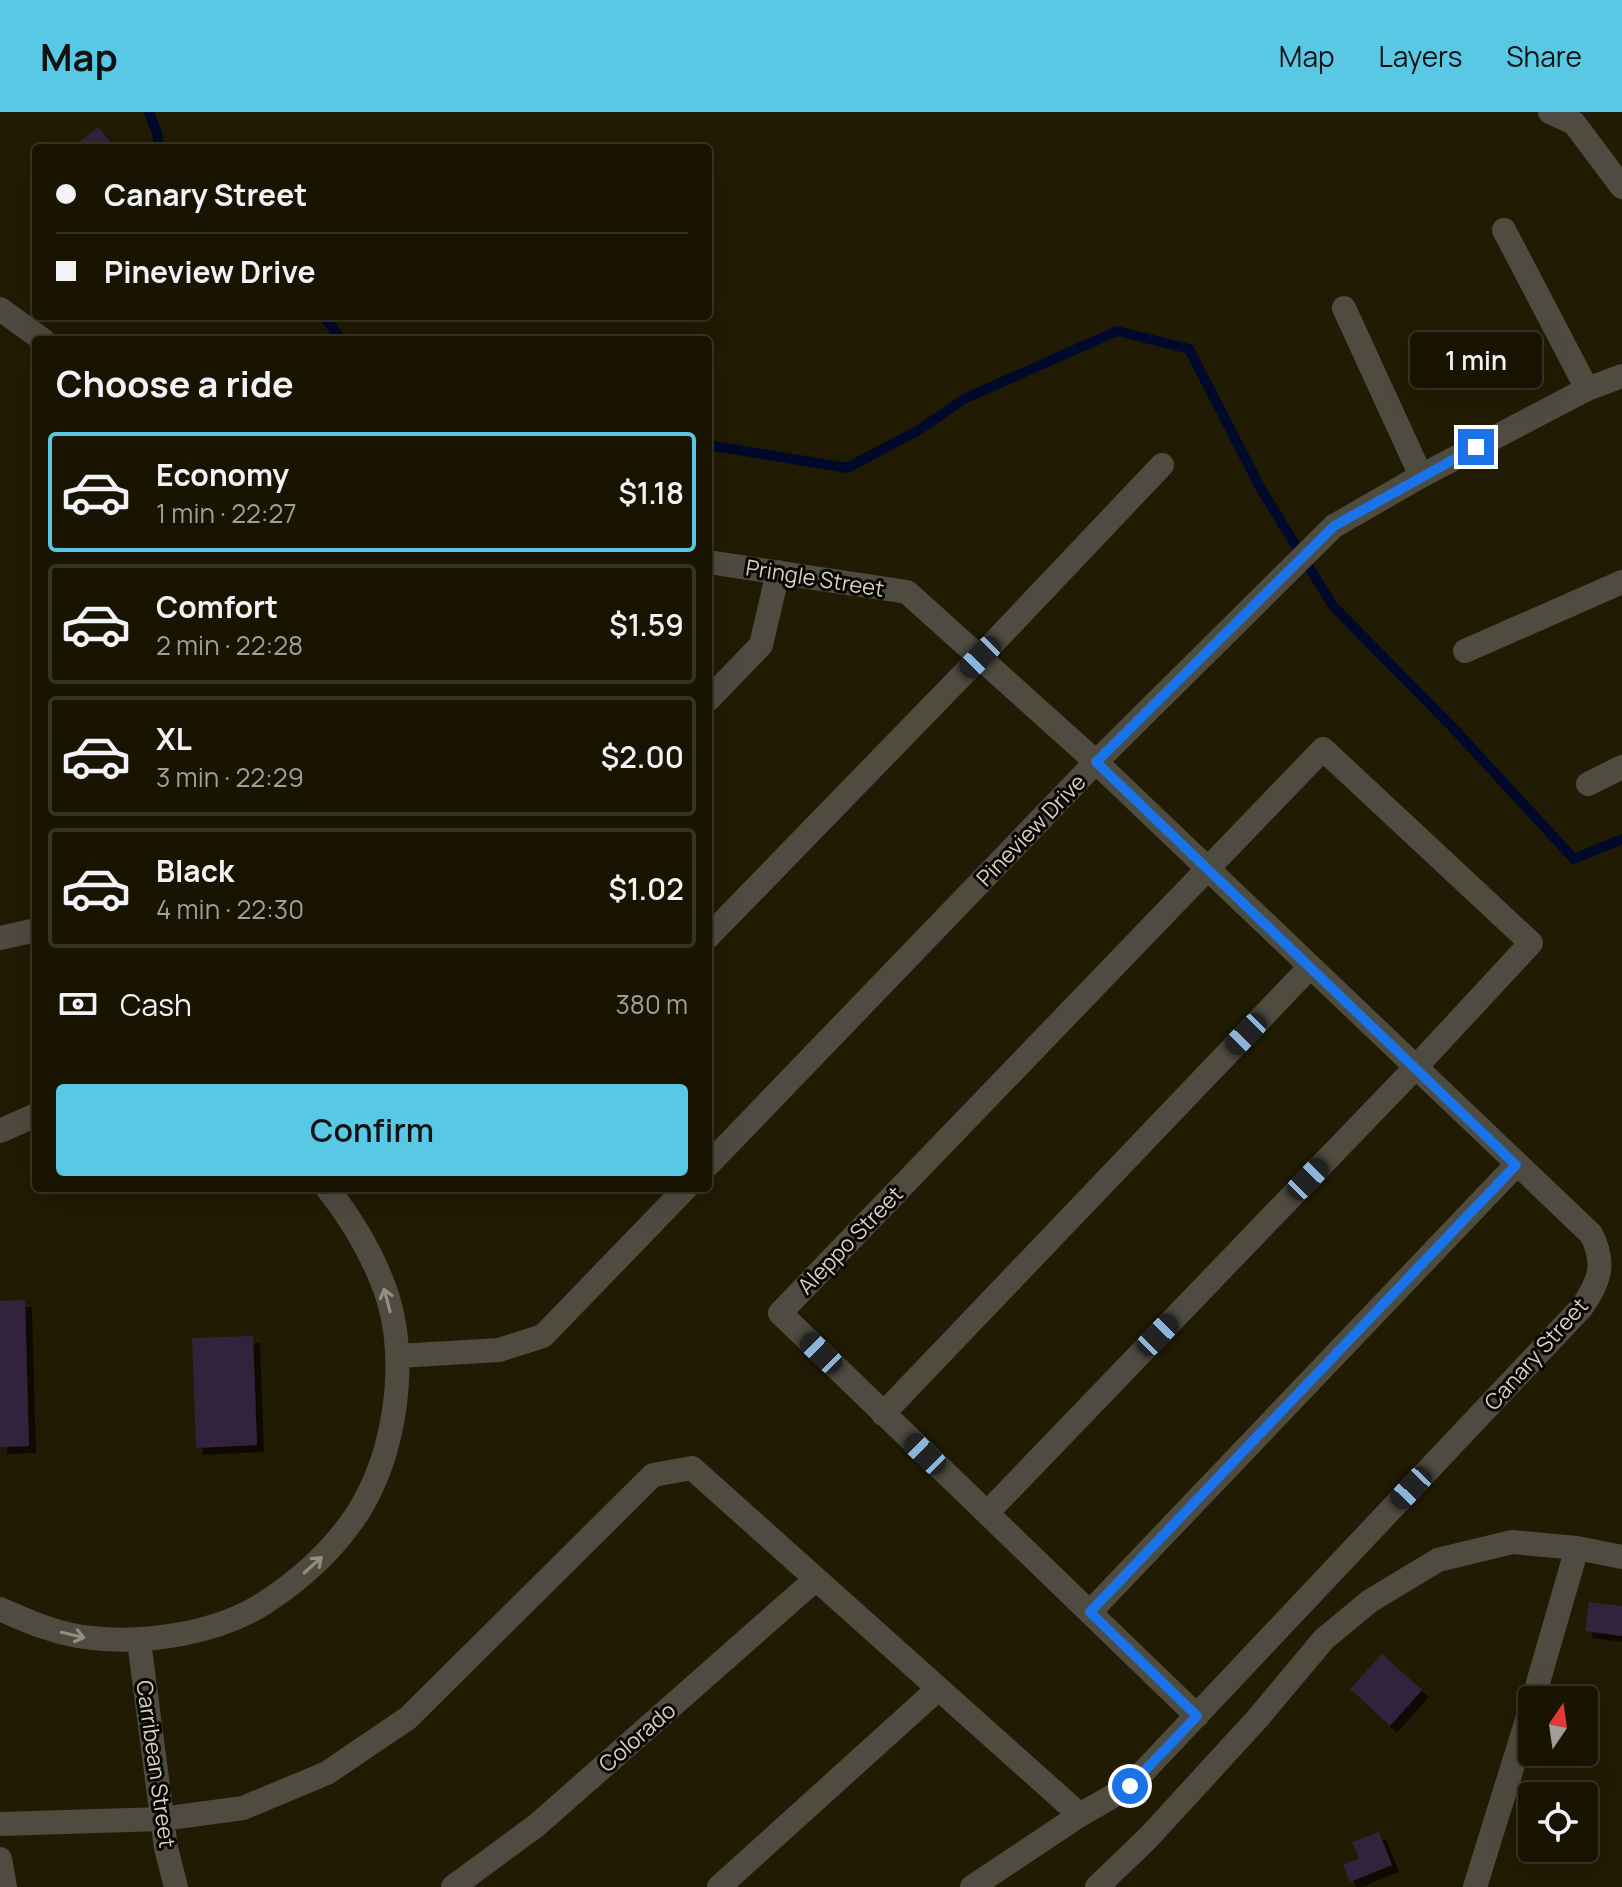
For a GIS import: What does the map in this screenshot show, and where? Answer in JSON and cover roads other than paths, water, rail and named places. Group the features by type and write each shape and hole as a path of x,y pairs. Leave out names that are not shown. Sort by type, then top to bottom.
{"street":[{"path":"1550,112 1574,123 1622,187"},
{"path":"1504,230 1587,389"},
{"path":"1344,308 1421,476"},
{"path":"0,309 37,336"},
{"name":"Pineview Drive","path":"712,1161 1096,762 1334,526 1421,476 1587,389 1622,376"},
{"path":"712,933 1162,465"},
{"name":"Pringle Street","path":"712,563 907,592 1096,762"},
{"path":"712,696 761,645 778,572"},
{"path":"1465,651 1622,582"},
{"name":"Aleppo Street","path":"1197,1716 780,1313 1323,749 1531,943 1415,1068"},
{"name":"Canary Street","path":"972,1887 1080,1815 1130,1786 1571,1318 1593,1290 1600,1270 1599,1250 1591,1234 1096,762"},
{"path":"1588,784 1622,767"},
{"path":"0,938 32,931"},
{"path":"883,1414 1310,967"},
{"path":"987,1513 1415,1068"},
{"path":"0,1131 32,1117"},
{"path":"1090,1612 1516,1165"},
{"path":"0,1609 40,1627 89,1638 139,1641 204,1629 264,1603 316,1564 357,1513 385,1454 396,1405 398,1356 388,1300 368,1247 330,1192"},
{"path":"398,1356 499,1350 543,1336 682,1192"},
{"path":"0,1824 162,1819 243,1808 327,1773 408,1718 653,1475 692,1468 1080,1815"},
{"path":"1097,1887 1258,1718 1324,1639 1370,1601 1438,1560 1512,1542 1577,1548 1622,1557"},
{"path":"1537,1686 1577,1548"},
{"name":"Colorado","path":"453,1887 537,1825 816,1579"},
{"name":"Carribean Street","path":"139,1641 162,1819 176,1887"},
{"path":"719,1887 938,1689"},
{"path":"1475,1887 1518,1747"},
{"path":"0,1859 5,1887"}],"waterway":[{"path":"149,112 158,144"},
{"path":"326,320 339,336"},
{"path":"712,446 847,468 919,430 964,399 1117,331 1189,349 1261,489 1333,606 1455,730 1574,859 1622,839"}]}
